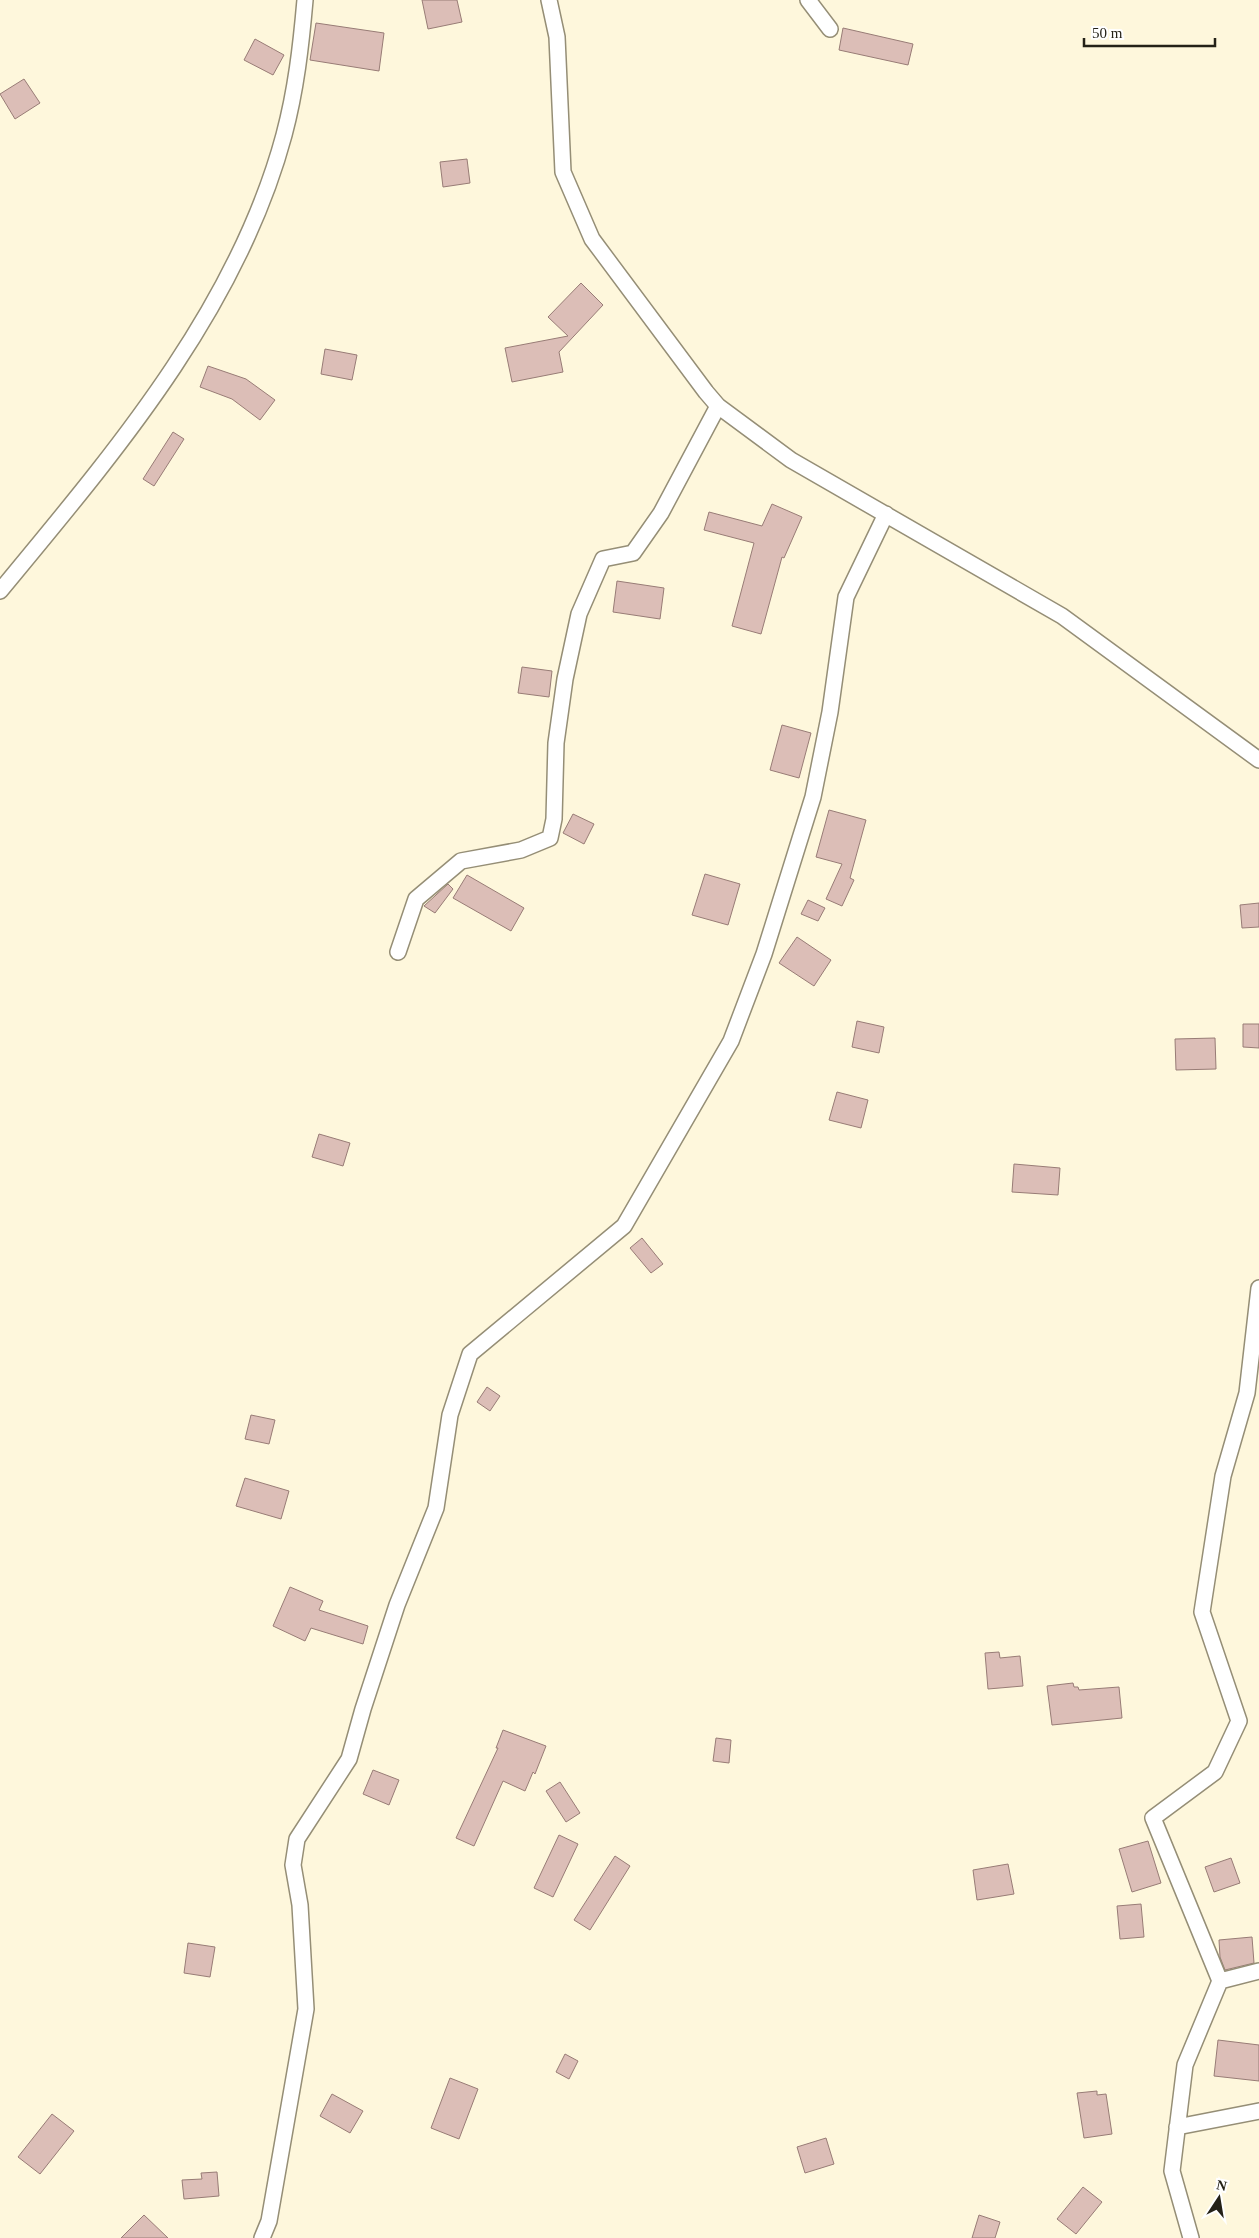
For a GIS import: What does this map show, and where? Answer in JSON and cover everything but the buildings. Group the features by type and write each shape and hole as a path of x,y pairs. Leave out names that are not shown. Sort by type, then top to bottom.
{"street":[{"path":"0,591 100,469 193,339 220,292 258,211 284,136 301,51 304,0"},
{"path":"550,0 557,37 562,172 592,239 718,406 791,460 1062,616 1259,760"},
{"path":"808,0 830,29"},
{"path":"398,952 416,899 461,862 521,850 550,838 554,819 556,743 565,678 579,614 603,560 633,553 661,513 718,406"},
{"path":"262,2238 269,2221 306,2009 300,1905 293,1865 297,1839 349,1759 363,1709 397,1605 436,1508 450,1415 470,1354 624,1226 731,1041 764,954 812,798 830,712 846,597 886,514"},
{"path":"1191,2238 1172,2171 1185,2066 1220,1982 1153,1818 1215,1772 1239,1721 1202,1612 1223,1476 1247,1393 1259,1288"},
{"path":"1220,1982 1259,1971"},
{"path":"1177,2127 1259,2111"}]}
